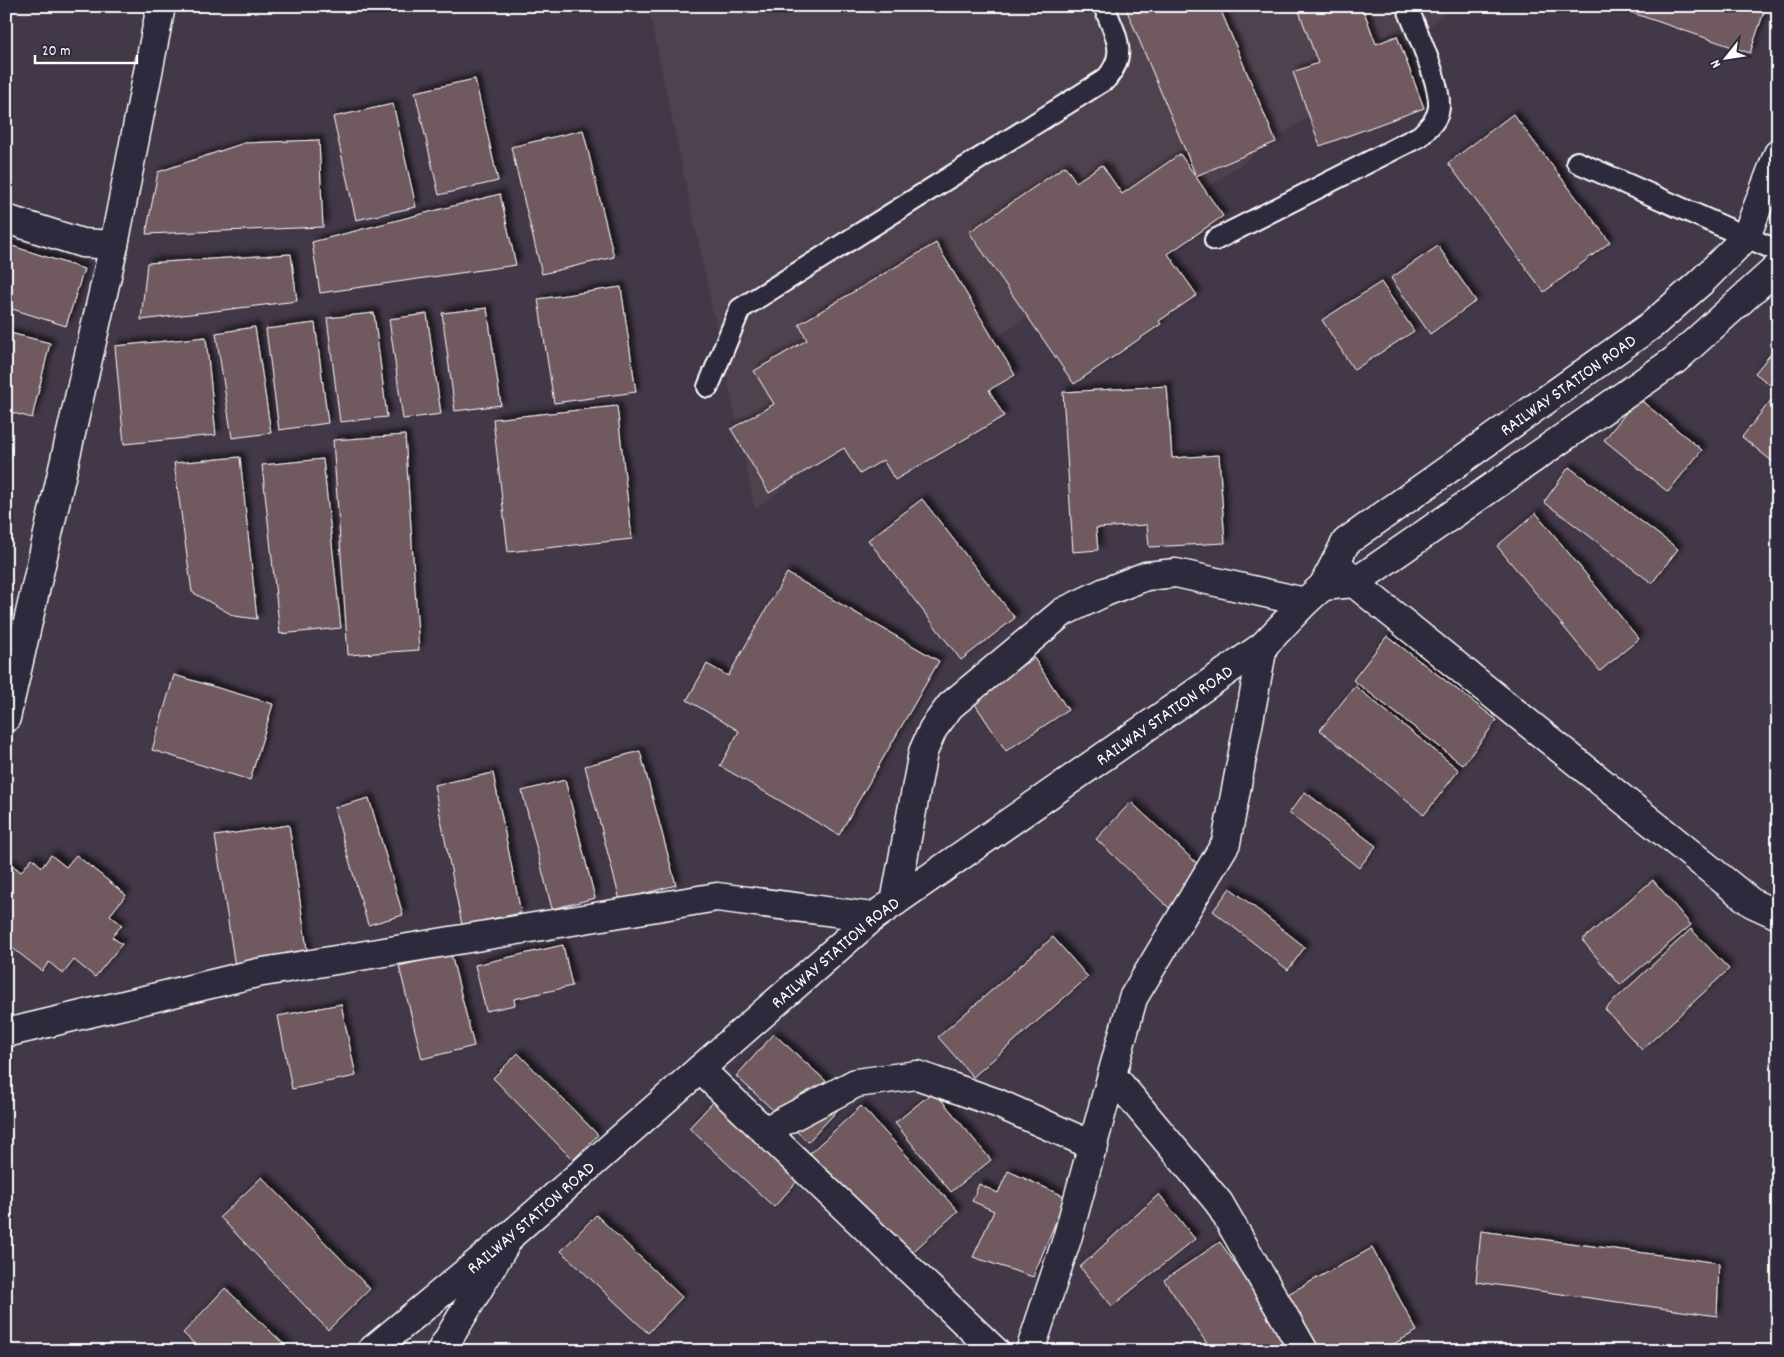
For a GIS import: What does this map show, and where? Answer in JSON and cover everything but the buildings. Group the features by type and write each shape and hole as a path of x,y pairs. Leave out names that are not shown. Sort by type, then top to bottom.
{"street":[{"path":"6,718 114,245 160,6"},
{"name":"RAILWAY STATION ROAD","path":"371,1351 511,1235 873,917 1263,646 1314,594 1346,542 1653,324 1702,281 1746,238 1778,154"},
{"path":"6,219 82,242 114,245"},
{"path":"896,902 923,752 934,729 950,706 1062,612 1146,576 1176,573 1314,594 1354,583 1675,360 1778,267"},
{"path":"1336,561 1354,583 1752,903 1778,915"},
{"path":"1030,1351 1067,1239 1133,998 1226,843 1263,646"},
{"path":"6,1033 257,973 717,897 873,917"},
{"path":"700,1069 985,1348"},
{"path":"765,1131 856,1083 917,1075 997,1103 1094,1146"},
{"path":"1112,1076 1219,1203 1304,1351"},
{"path":"441,1351 511,1235"}],"lane":[{"path":"708,387 740,309 1106,80 1116,68 1120,55 1104,6"},
{"path":"1215,240 1420,136 1433,123 1439,108 1437,88 1407,6"},
{"path":"1577,162 1778,251"}],"shaded area":[{"path":"648,6 1452,6 1414,41 755,509"}]}
